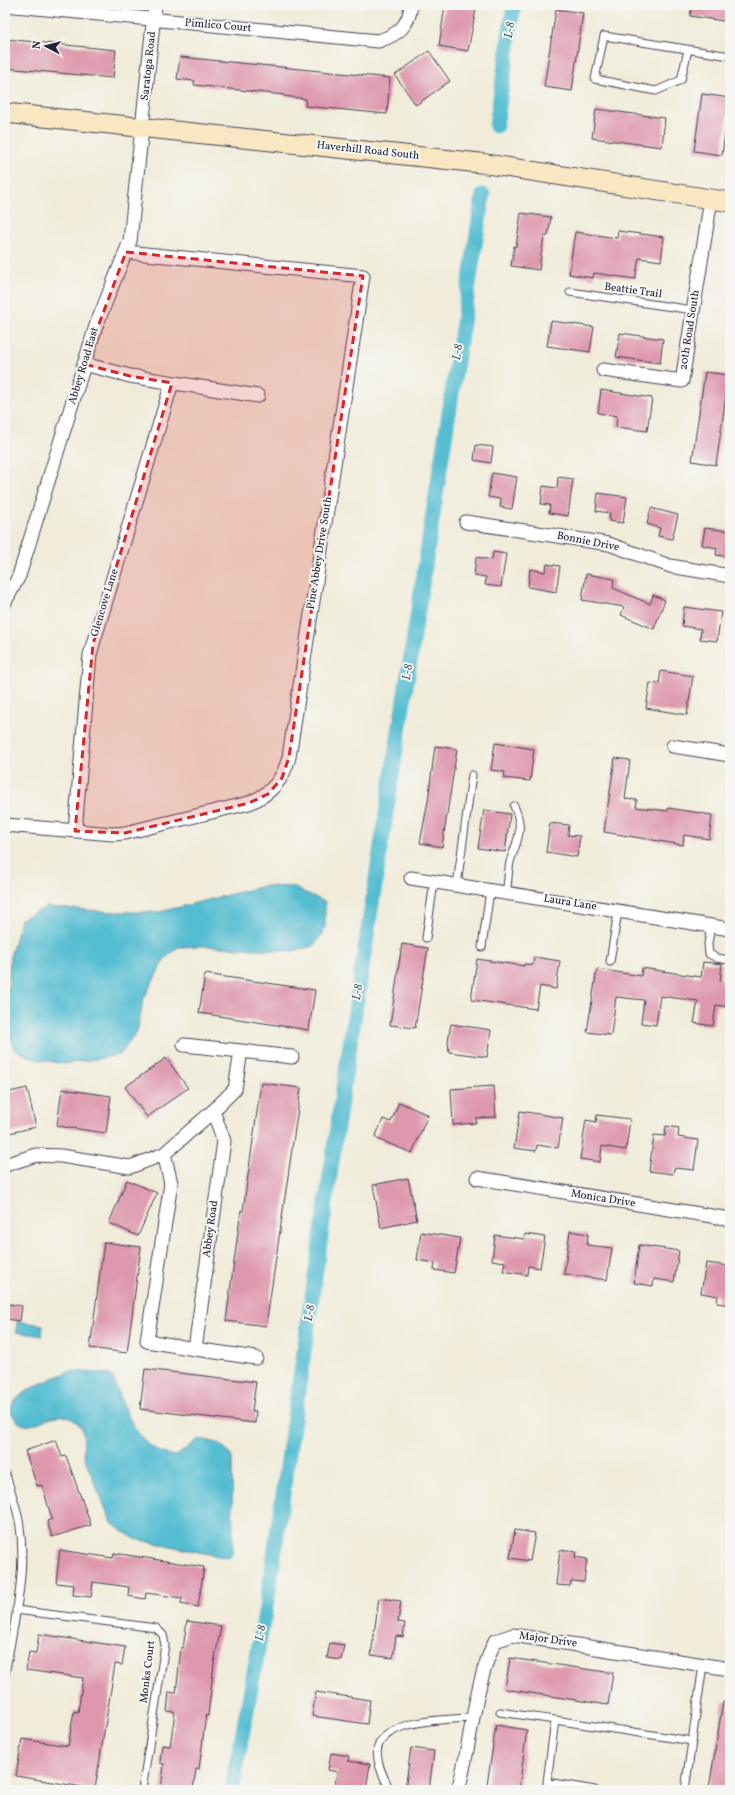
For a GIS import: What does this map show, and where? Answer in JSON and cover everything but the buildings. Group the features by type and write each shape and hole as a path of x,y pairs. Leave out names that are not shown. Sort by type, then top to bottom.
{"street":[{"name":"Pimlico Court","path":"5,5 378,41 388,38 404,25 410,17 411,5"},
{"name":"Saratoga Road","path":"143,127 155,5"},
{"name":"Haverhill Road South","path":"5,112 480,163 730,202"},
{"name":"Abbey Road East","path":"5,602 20,576 96,326 126,252 132,230 143,127"},
{"name":"20th Road South","path":"603,370 682,381 711,199"},
{"name":"Pine Abbey Drive South","path":"5,826 113,834 125,833 249,803 268,794 282,778 289,757 363,276 126,252"},
{"path":"84,364 124,375 258,396"},
{"name":"Glencove Lane","path":"75,831 90,655 172,383"},
{"name":"Bonnie Drive","path":"466,522 609,544 670,566 730,576"},
{"path":"673,746 730,755"},
{"name":"Laura Lane","path":"411,878 730,929"},
{"path":"184,1045 292,1056"},
{"path":"5,1165 36,1155 60,1156 130,1167 164,1154 213,1112 235,1089 241,1051"},
{"name":"Abbey Road","path":"195,1349 224,1141 213,1112"},
{"path":"164,1154 170,1183 147,1341 256,1358"},
{"name":"Monica Drive","path":"477,1178 730,1219"},
{"name":"Major Drive","path":"458,1790 485,1662 495,1641 513,1635 730,1669"}],"lane":[{"path":"688,50 681,80 656,92 596,79 604,36 730,56"},
{"name":"Beattie Trail","path":"570,292 693,310"},
{"path":"457,885 472,775"},
{"path":"506,893 510,863 518,842 520,830 519,816 514,806"},
{"path":"426,938 434,882"},
{"path":"482,947 490,891"},
{"path":"610,962 618,911"},
{"path":"711,926 708,944 709,954 717,958 730,960"},
{"path":"5,1473 13,1496 21,1540 20,1578 5,1675"},
{"name":"Monks Court","path":"16,1610 156,1628 163,1635 165,1645 142,1790"},
{"path":"685,1790 703,1665"},
{"path":"500,1712 692,1741"},
{"path":"390,1790 379,1765 378,1757 379,1745 384,1738 398,1729 421,1722 440,1719 474,1718"},
{"path":"555,1720 547,1782 595,1790"}],"highlighted area":[{"path":"126,252 363,276 289,757 282,778 268,794 249,803 125,833 75,831 93,644 172,383 130,376 84,364"}],"water":[{"path":"263,886 293,887 325,902 325,929 314,946 292,951 204,946 178,947 164,960 144,998 137,1032 120,1055 65,1064 35,1059 14,1049 6,1021 10,957 21,919 47,907 116,912 160,912"},
{"path":"17,1321 43,1325 42,1336 16,1332"},
{"path":"71,1371 109,1374 113,1378 134,1427 142,1438 152,1447 163,1453 176,1456 199,1439 215,1442 229,1453 232,1458 233,1552 229,1558 135,1539 112,1523 84,1455 84,1436 82,1428 75,1421 65,1416 56,1416 32,1425 24,1425 17,1421 10,1410 20,1397 36,1386"}],"waterway":[{"name":"L-8","path":"496,126 514,5"},
{"name":"L-8","path":"232,1790 267,1602 338,1121 483,195"}]}
